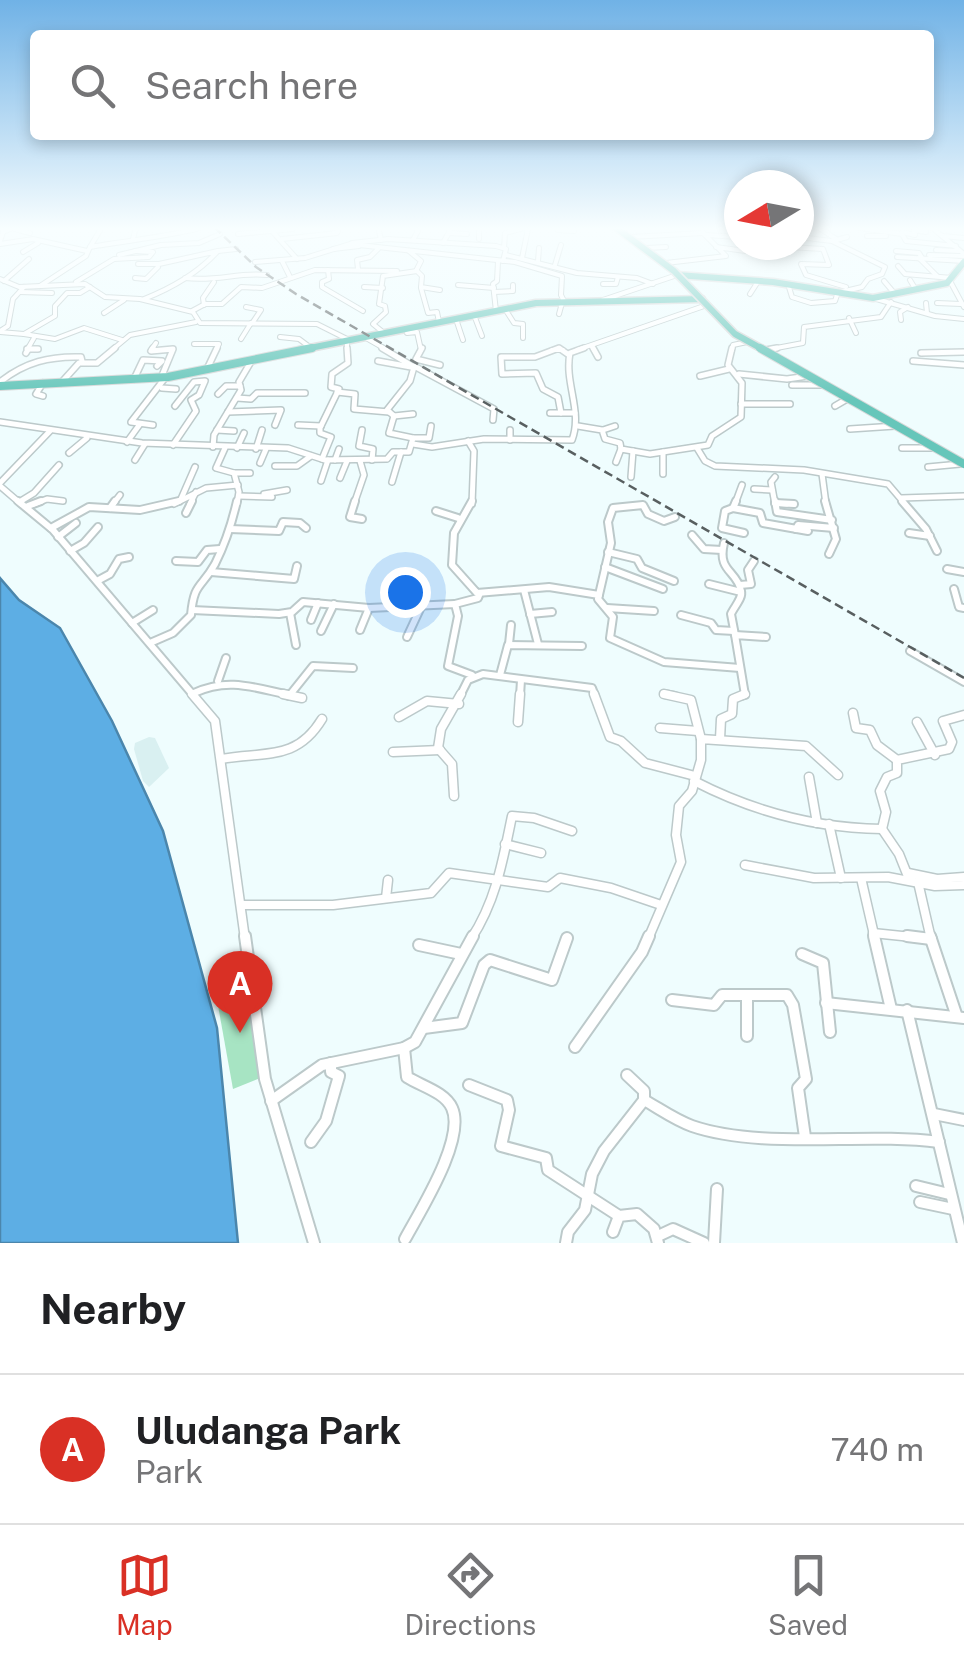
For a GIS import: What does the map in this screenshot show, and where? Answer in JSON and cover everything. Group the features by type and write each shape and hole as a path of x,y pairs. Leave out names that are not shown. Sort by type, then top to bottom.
{"main road":[{"path":"688,285 735,334 963,464"},
{"path":"802,285 892,295 937,285"},
{"path":"0,384 163,378 384,333 407,333 504,309 564,303 702,303"}],"street":[{"path":"21,285 51,285"},
{"path":"86,285 99,293"},
{"path":"143,300 178,285"},
{"path":"204,305 212,285"},
{"path":"226,301 240,288 270,285"},
{"path":"322,285 363,311"},
{"path":"421,285 428,313 437,312 439,322"},
{"path":"495,285 504,309 515,324 523,324 524,338"},
{"path":"458,286 505,292 513,291 513,285"},
{"path":"559,314 564,303 561,285"},
{"path":"592,304 650,285"},
{"path":"687,285 730,332 963,464"},
{"path":"750,294 756,285"},
{"path":"789,285 792,296 811,304 835,301 842,291"},
{"path":"829,285 842,291 863,285"},
{"path":"886,285 908,307 964,319"},
{"path":"913,285 916,290"},
{"path":"0,332 8,325 10,304 25,286"},
{"path":"80,292 91,286"},
{"path":"364,288 383,288 379,304 385,306 386,312 372,324 384,333"},
{"path":"421,288 440,290"},
{"path":"18,292 52,293"},
{"path":"504,309 505,292"},
{"path":"24,334 55,316 56,306 68,293 99,293 192,312 204,305 236,303"},
{"path":"766,350 803,344 806,326 847,316 882,316 892,295"},
{"path":"104,314 125,299"},
{"path":"937,303 962,300"},
{"path":"573,398 543,389 536,374 502,374 501,357 535,357 559,348 569,354 702,303"},
{"path":"702,303 734,331 963,464"},
{"path":"926,303 927,314"},
{"path":"240,339 261,310 246,306"},
{"path":"901,320 900,312 908,307"},
{"path":"192,312 196,322"},
{"path":"474,315 482,336"},
{"path":"847,316 856,333"},
{"path":"456,319 463,340"},
{"path":"82,362 96,363 121,341 196,322 319,324 348,341 348,363 331,376 331,387 339,388 321,426 320,434 331,438 321,481"},
{"path":"0,332 34,338 71,336 84,328 132,345"},
{"path":"407,333 417,332 421,339 421,354 416,360 440,366"},
{"path":"280,337 299,339 311,348"},
{"path":"26,351 34,338"},
{"path":"366,338 494,410 492,420"},
{"path":"730,369 733,346 747,342"},
{"path":"153,425 131,422 136,410 160,388 174,350 151,351 156,343"},
{"path":"194,344 218,344 207,369"},
{"path":"592,347 598,356"},
{"path":"26,351 38,349"},
{"path":"391,350 380,361 414,367"},
{"path":"26,351 36,356 33,359"},
{"path":"96,351 109,354"},
{"path":"921,353 964,352"},
{"path":"392,414 389,433 432,447 468,440 570,441 578,426 569,354"},
{"path":"0,384 33,359 67,356 83,358 82,362"},
{"path":"270,367 271,356"},
{"path":"134,379 143,360 162,361 157,366"},
{"path":"213,447 217,430 252,360"},
{"path":"913,361 964,365"},
{"path":"62,383 82,362"},
{"path":"956,364 959,374"},
{"path":"392,414 387,410 410,381 414,367"},
{"path":"700,376 730,369 738,374 786,380 808,376"},
{"path":"620,449 663,452 698,448 740,419 744,392 738,374"},
{"path":"173,445 185,421 193,416 196,410 190,406 191,400 205,381 194,382 176,406"},
{"path":"44,384 36,394 44,396"},
{"path":"792,385 822,384"},
{"path":"218,394 227,386 240,386"},
{"path":"160,388 176,389"},
{"path":"337,392 354,393 354,409 413,414"},
{"path":"236,398 251,399 258,393 305,393"},
{"path":"274,425 286,393"},
{"path":"558,396 562,414"},
{"path":"835,406 847,399"},
{"path":"741,404 790,404"},
{"path":"227,412 281,410"},
{"path":"550,413 575,412"},
{"path":"0,422 146,444 292,448 311,456 347,461 387,459 392,452 409,452 412,441"},
{"path":"126,442 140,424"},
{"path":"298,426 321,426"},
{"path":"412,441 428,438 431,426"},
{"path":"578,426 603,430 615,426"},
{"path":"850,430 895,426"},
{"path":"50,430 0,484 51,528 215,721 271,1100 314,1243"},
{"path":"217,430 234,431"},
{"path":"256,449 262,430"},
{"path":"362,430 359,446 373,449 372,460"},
{"path":"510,430 510,440"},
{"path":"603,430 605,440 618,442 616,462"},
{"path":"237,448 244,434"},
{"path":"69,453 88,437"},
{"path":"468,440 474,451 472,507 458,518 452,534 451,563 480,593 549,586 572,594 599,595"},
{"path":"135,460 146,444"},
{"path":"225,448 216,469 250,473"},
{"path":"698,448 705,461 715,466 822,474 888,484 930,536 937,551"},
{"path":"902,448 933,448"},
{"path":"260,463 266,449"},
{"path":"328,460 339,449"},
{"path":"631,476 633,451"},
{"path":"392,482 400,452"},
{"path":"663,452 663,474"},
{"path":"275,466 297,466 311,456"},
{"path":"340,478 347,461"},
{"path":"360,461 364,475 350,517 362,519"},
{"path":"928,467 963,464"},
{"path":"25,504 59,465"},
{"path":"0,466 14,470"},
{"path":"180,500 196,468"},
{"path":"150,643 174,632 192,610 194,591 210,572 230,530 240,485 234,473"},
{"path":"822,474 822,491 836,542 831,544 829,554"},
{"path":"775,477 771,480 772,490 779,513 833,524"},
{"path":"51,528 86,507 140,510 196,492 240,485"},
{"path":"733,508 742,485"},
{"path":"754,489 772,490"},
{"path":"239,496 287,490"},
{"path":"186,513 196,492"},
{"path":"110,508 120,495"},
{"path":"259,495 272,498"},
{"path":"900,498 964,496"},
{"path":"25,504 62,502"},
{"path":"775,503 794,504"},
{"path":"676,516 664,521 648,514 644,506 614,508 608,522 611,536 599,595 599,601 613,617 610,638 631,650 678,664 740,668"},
{"path":"744,533 722,528 724,512 733,508 761,514 766,523 808,532"},
{"path":"436,512 458,518"},
{"path":"230,530 279,531 283,522 300,523 306,528"},
{"path":"58,537 76,523"},
{"path":"796,529 798,525 833,524"},
{"path":"70,551 98,527"},
{"path":"908,534 930,536"},
{"path":"692,535 704,549 723,547 728,577 740,588 742,597 732,607 745,694 733,699 731,716 720,719 720,739"},
{"path":"176,562 198,562 207,550 220,549"},
{"path":"608,552 637,558 642,568 674,581"},
{"path":"98,582 110,574 119,559 129,557"},
{"path":"709,584 740,588 751,584 748,570 754,561"},
{"path":"210,572 294,578 298,566"},
{"path":"605,567 662,589"},
{"path":"947,569 964,572"},
{"path":"954,589 964,621"},
{"path":"524,590 538,644"},
{"path":"192,610 290,613 301,602 369,608 421,607 454,604 478,598 480,593"},
{"path":"312,620 318,602"},
{"path":"321,632 334,604"},
{"path":"454,604 458,616 448,666 474,675 592,688 610,737 621,741 645,763 695,779 747,808 817,823 882,829"},
{"path":"407,637 421,607"},
{"path":"360,630 369,608"},
{"path":"606,608 654,611"},
{"path":"132,623 148,617 152,610"},
{"path":"530,614 552,612"},
{"path":"290,613 296,646"},
{"path":"681,615 711,622 718,630 749,630 766,637"},
{"path":"500,675 510,625"},
{"path":"509,644 582,646"},
{"path":"910,651 964,682"},
{"path":"218,680 226,658"},
{"path":"288,696 307,666 316,663 353,668"},
{"path":"454,796 454,770 440,750 438,739 445,718 459,704 474,675"},
{"path":"194,693 218,680 252,684 302,698"},
{"path":"518,722 521,680"},
{"path":"575,1047 642,952 681,858 676,834 679,806 692,790 701,760 700,735 691,700 664,694"},
{"path":"399,717 418,702 441,699 459,704"},
{"path":"853,713 856,728 870,730 876,745 897,760 935,755 951,746 943,722 964,715"},
{"path":"221,760 266,757 300,748 311,740 322,720"},
{"path":"918,722 935,755"},
{"path":"660,728 720,739 806,746 838,775"},
{"path":"393,752 440,750"},
{"path":"882,829 886,823 880,791 887,776 896,773 897,760"},
{"path":"810,778 817,823"},
{"path":"271,1100 309,1071 405,1053 415,1042 460,954 484,920 498,883 510,819 514,815 572,831"},
{"path":"829,824 841,878"},
{"path":"826,1002 960,1018 911,878 882,829"},
{"path":"505,844 542,853"},
{"path":"745,865 814,878 964,881"},
{"path":"244,905 285,908 434,892 446,873 548,887 560,878 611,888 661,905"},
{"path":"860,878 891,1009"},
{"path":"911,878 964,881"},
{"path":"386,898 388,880"},
{"path":"872,933 931,939"},
{"path":"422,1028 462,1024 490,960 552,980 566,938"},
{"path":"419,945 460,954"},
{"path":"802,954 823,963 830,1032"},
{"path":"672,1000 714,1005 722,995 747,998 780,992 792,1002 806,1078 798,1088 804,1138"},
{"path":"747,998 747,1036"},
{"path":"907,1010 962,1243"},
{"path":"405,1053 406,1077 449,1104 455,1120 452,1142 406,1240"},
{"path":"310,1142 334,1103 339,1076 331,1066"},
{"path":"566,1243 568,1232 585,1210 592,1174 604,1151 644,1100 644,1091 626,1075"},
{"path":"469,1084 507,1100 509,1110 501,1146 546,1158 548,1170 619,1216 640,1216 658,1240 673,1229 704,1243"},
{"path":"644,1100 700,1128 804,1138 886,1134 939,1142"},
{"path":"934,1114 964,1120"},
{"path":"916,1186 949,1194"},
{"path":"714,1243 716,1189"},
{"path":"920,1202 953,1208"},
{"path":"613,1232 619,1216"}],"shaded area":[{"path":"155,738 169,768 149,787 143,781 134,749 135,743"}],"green space":[{"path":"251,975 263,1077 233,1089 215,989"}],"water":[{"path":"0,578 19,600 60,628 112,721 163,831 217,1028 238,1243 0,1243"}],"railway":[{"path":"283,285 964,678"}],"place":[{"name":"Uludanga Park","path":"240,1033"}]}
